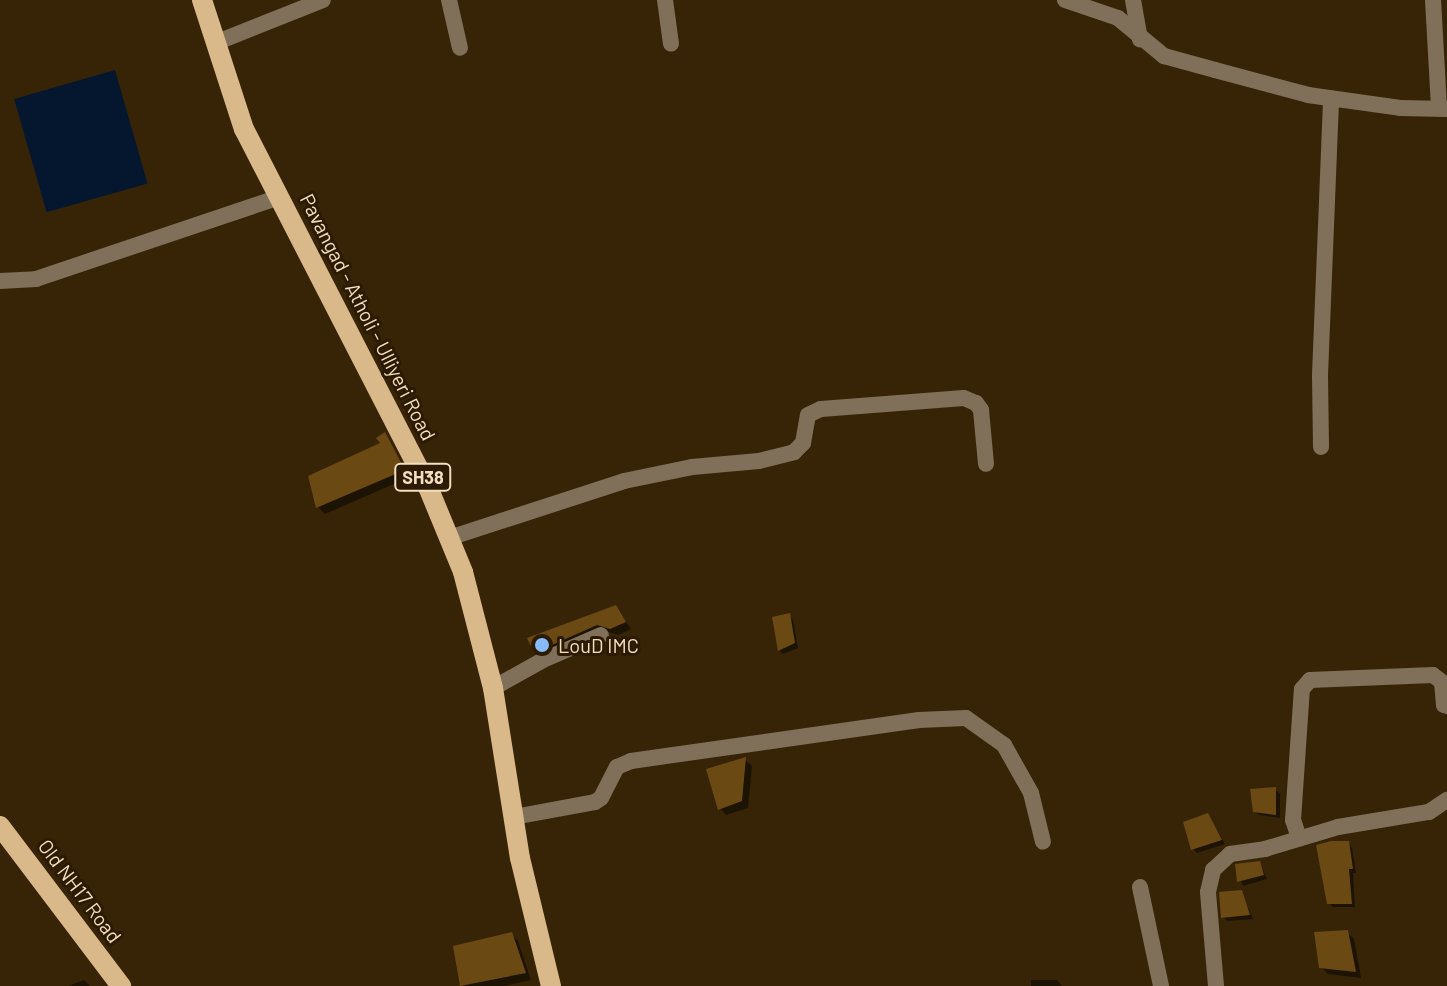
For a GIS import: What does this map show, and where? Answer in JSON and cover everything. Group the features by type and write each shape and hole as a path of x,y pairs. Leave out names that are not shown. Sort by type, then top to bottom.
{"main road":[{"name":"Pavangad - Atholi - Ulliyeri Road","path":"202,0 244,129 428,487 463,572 493,688 514,817 551,986"},
{"name":"Old NH17 Road","path":"0,826 121,986"}],"street":[{"path":"215,43 323,0"},
{"path":"449,0 460,48"},
{"path":"665,0 671,44"},
{"path":"1065,0 1118,18 1164,56 1331,98 1400,108 1443,109 1433,0"},
{"path":"1133,0 1140,39"},
{"path":"1321,447 1320,375 1331,98"},
{"path":"0,281 36,279 279,197"},
{"path":"449,538 624,481 692,467 759,461 794,452 803,443 808,415 821,409 964,398 976,403 981,410 986,464"},
{"path":"493,688 543,660 601,635"},
{"path":"1299,838 1293,820 1302,689 1310,680 1433,675 1442,682 1444,705 1447,706"},
{"path":"514,817 595,802 601,798 617,767 631,761 919,720 966,718 1004,745 1031,793 1043,842"},
{"path":"1216,986 1208,892 1213,870 1230,854 1265,849 1338,827 1429,812 1447,800"},
{"path":"1140,887 1161,986"}],"water":[{"path":"115,70 148,183 47,212 14,99"}],"building":[{"path":"385,432 405,470 316,508 308,476 380,443 376,438"},
{"path":"616,605 626,622 610,629 597,625 534,653 527,638"},
{"path":"790,613 795,643 778,651 772,617"},
{"path":"746,757 742,801 718,810 706,769"},
{"path":"1276,787 1276,815 1253,812 1250,789"},
{"path":"1208,813 1222,840 1191,850 1183,822"},
{"path":"1349,841 1353,869 1349,869 1352,904 1327,904 1316,845"},
{"path":"1260,861 1264,875 1237,882 1235,864"},
{"path":"1242,890 1250,915 1221,918 1219,892"},
{"path":"1348,930 1356,972 1319,968 1314,932"},
{"path":"512,932 526,973 460,986 453,946"}],"place":[{"name":"LouD IMC","path":"542,645"}]}
